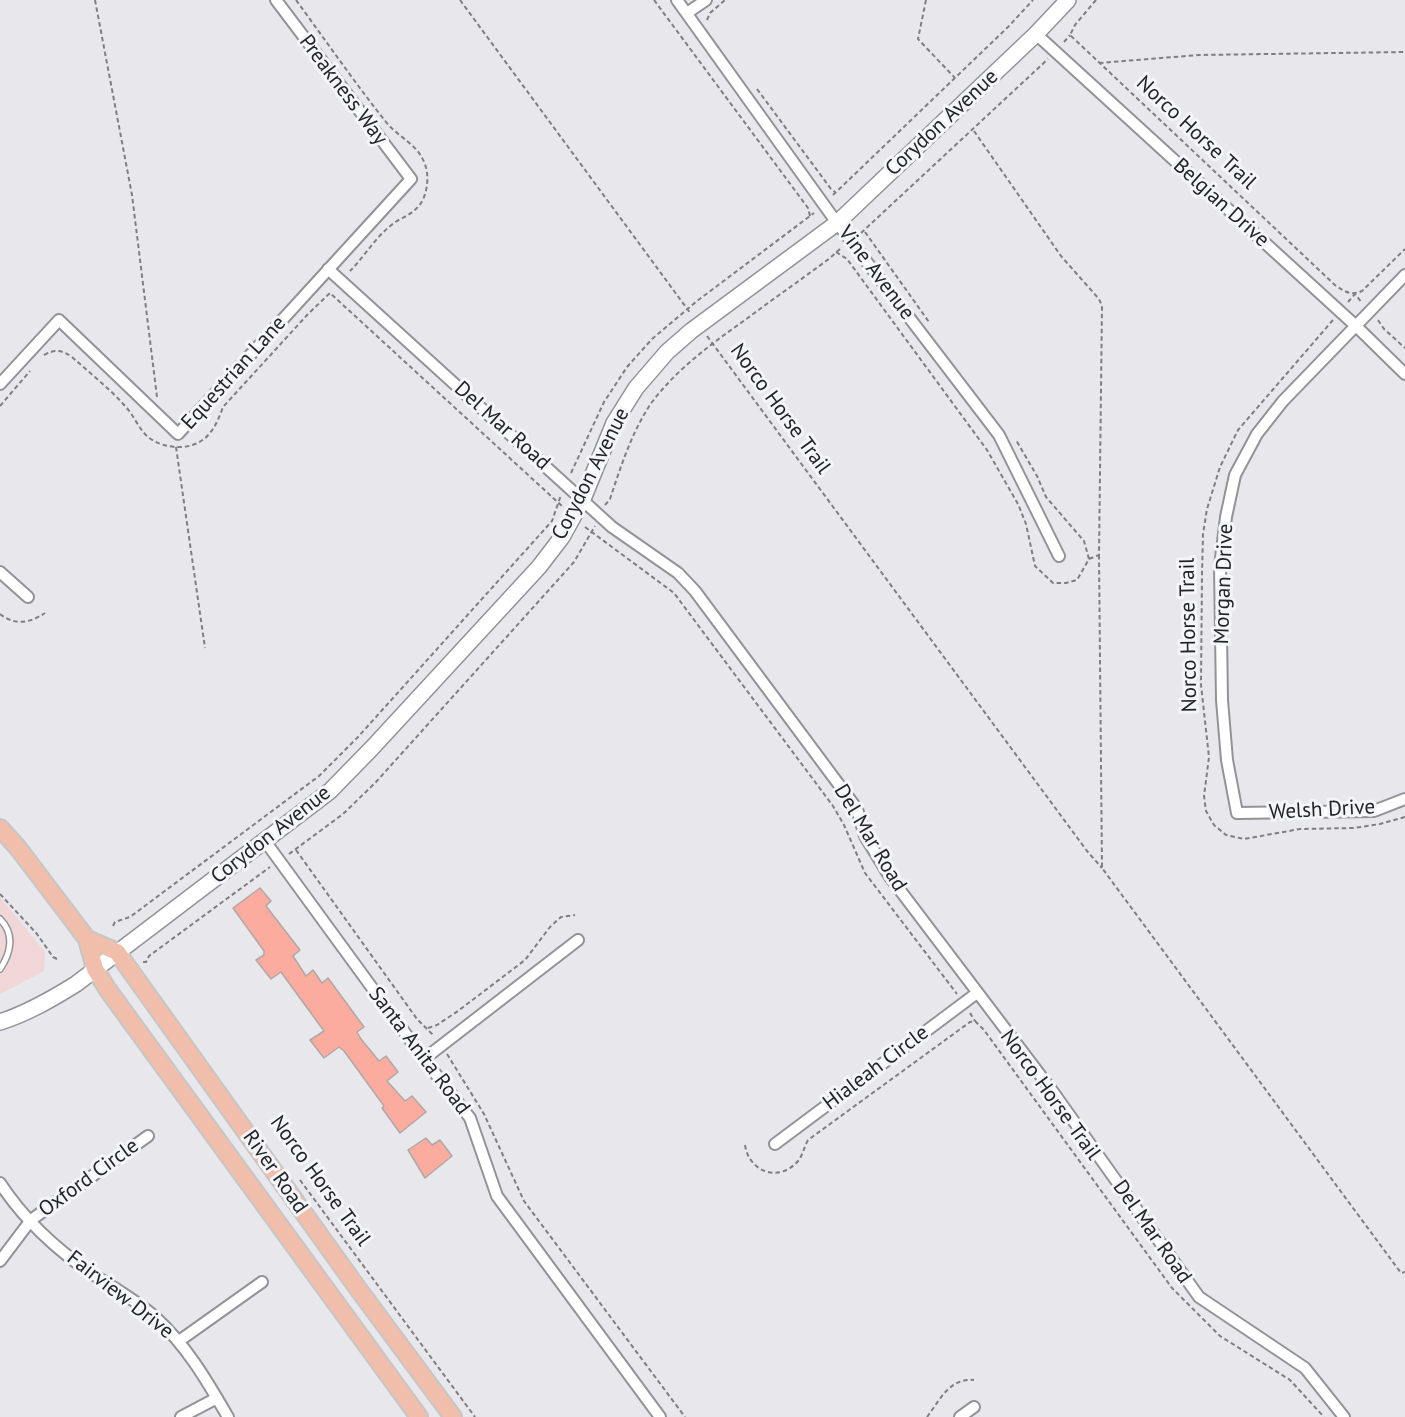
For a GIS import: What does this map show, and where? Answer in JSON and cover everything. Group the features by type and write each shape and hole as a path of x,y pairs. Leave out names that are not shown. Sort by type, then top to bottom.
{"main road":[{"name":"Corydon Avenue","path":"20,1016 49,1001 95,969 330,791 538,567 562,537 583,500 614,423 636,388 667,351 698,325 837,223 1068,0"},
{"name":"River Road","path":"0,828 18,848 87,939 95,969 293,1246 419,1417"},
{"name":"River Road","path":"87,939 117,952 356,1286 453,1417"},
{"path":"0,1022 20,1016"},
{"path":"0,1030 20,1016"}],"street":[{"name":"Preakness Way","path":"276,0 411,179"},
{"name":"Vine Avenue","path":"677,0 837,223 999,435 1059,556"},
{"path":"687,13 702,3"},
{"name":"Belgian Drive","path":"1036,33 1340,311 1405,374"},
{"name":"Equestrian Lane","path":"0,384 59,320 178,434 411,179"},
{"name":"Del Mar Road","path":"328,269 612,527 678,573 695,591 857,809 866,836 890,877 1053,1092 1199,1297 1305,1368 1344,1417"},
{"name":"Morgan Drive","path":"1237,813 1227,760 1222,700 1220,566 1226,517 1235,475 1257,434 1284,401 1405,275"},
{"path":"0,572 27,597"},
{"name":"Welsh Drive","path":"1237,813 1374,811 1405,799"},
{"name":"Santa Anita Road","path":"265,841 424,1059 470,1118 497,1196 660,1417"},
{"path":"424,1059 578,940"},
{"name":"Hialeah Circle","path":"775,1144 976,993"},
{"name":"Oxford Circle","path":"0,1261 31,1220 148,1136"},
{"name":"Fairview Drive","path":"0,1183 10,1198 53,1244 154,1316 179,1341 196,1363 228,1417"},
{"path":"179,1341 262,1282"},
{"path":"181,1417 217,1398"},
{"path":"960,1417 974,1407"}],"lane":[{"path":"0,919 9,928 9,955 0,969"}],"path":[{"path":"95,0 132,195 160,417"},
{"path":"43,357 51,352 63,351 127,408 148,436 161,444 176,447 192,445 204,439 217,423 223,407 382,234 412,213 422,201 427,188 428,176 426,164 420,153 387,123 296,0"},
{"name":"Norco Horse Trail","path":"460,0 1086,851 1102,868 1401,1273 1405,1272"},
{"path":"654,0 808,208 810,216"},
{"path":"702,3 707,20 725,0"},
{"path":"926,0 918,39 955,78"},
{"name":"Norco Horse Trail","path":"146,962 149,956 344,814 376,782 574,562 593,533 599,515 610,499 630,442 653,401 691,360 830,258 849,239 864,232 1056,51 1096,0"},
{"name":"Norco Horse Trail","path":"1070,35 1336,286 1355,294 1381,322 1384,329 1405,348"},
{"name":"Norco Horse Trail","path":"1098,63 1199,54 1405,52"},
{"path":"754,85 835,192"},
{"path":"973,130 1061,256 1099,299 1102,306 1099,555 1102,868"},
{"name":"Norco Horse Trail","path":"1405,249 1362,291 1355,294 1329,327 1269,393 1238,430 1220,467 1207,509 1203,534 1201,685 1209,757 1204,796 1206,811 1214,825 1226,835 1244,839 1300,829 1354,828 1405,817"},
{"name":"Norco Horse Trail","path":"330,293 547,491 572,519 674,592 833,806 865,873 984,1030 1172,1288 1220,1336 1290,1380 1324,1417"},
{"path":"0,406 36,365"},
{"path":"176,447 205,648"},
{"path":"1089,559 1099,555"},
{"path":"0,614 5,618 20,622 32,621 45,613"},
{"path":"296,850 417,1019 428,1028 441,1046 484,1114 524,1201 685,1417"},
{"path":"0,894 37,934 52,957 59,960"},
{"path":"428,1028 437,1025 458,1011 525,960 550,927 561,917 575,915"},
{"path":"138,961 146,962 146,971"},
{"name":"Norco Horse Trail","path":"745,1145 746,1153 754,1166 778,1174 787,1170 797,1163 808,1140 970,1022 975,1021"},
{"name":"Norco Horse Trail","path":"300,1180 475,1417"},
{"path":"927,1417 949,1387 958,1381 974,1380"}],"shaded area":[{"path":"0,897 45,952 44,971 0,994"}],"building":[{"path":"260,888 271,901 266,906 300,950 293,956 306,976 313,970 322,983 328,978 364,1027 357,1032 361,1039 379,1061 386,1056 398,1072 387,1081 405,1101 412,1096 426,1112 400,1133 382,1108 384,1106 344,1051 339,1047 324,1058 310,1040 324,1031 281,972 271,979 256,960 264,955 264,951 233,908"},
{"path":"426,1138 432,1145 440,1140 452,1156 425,1178 408,1150"}]}
